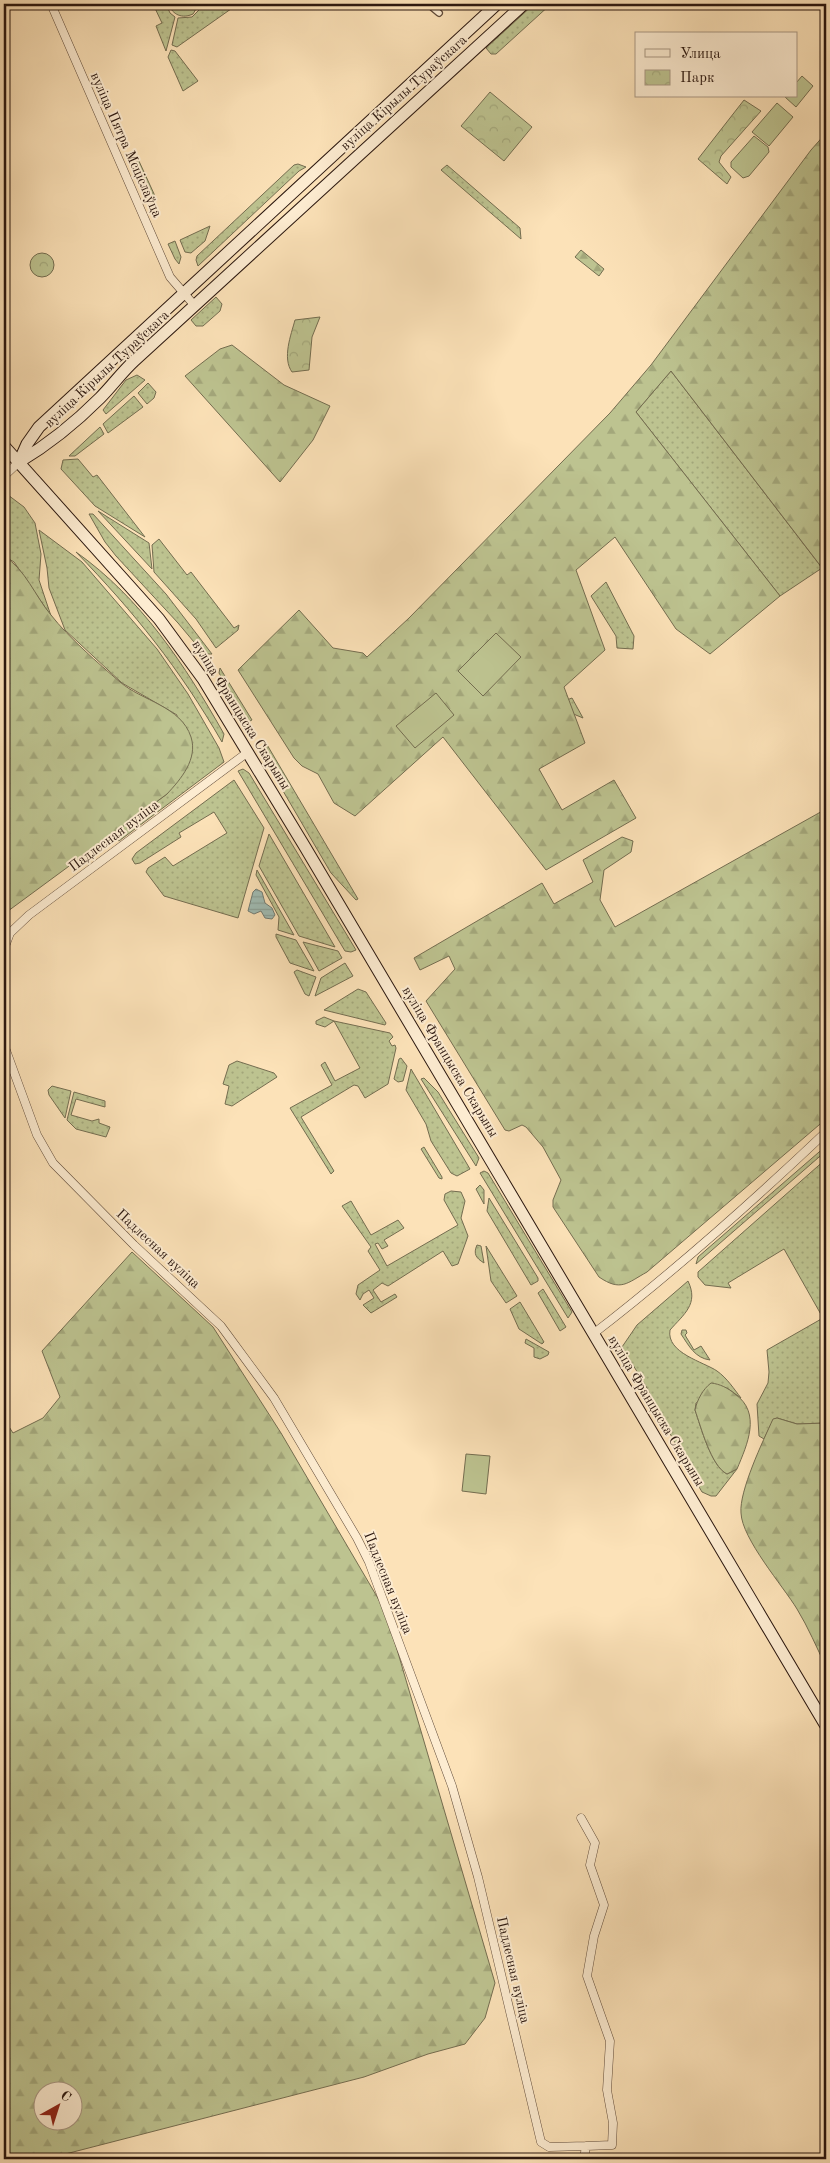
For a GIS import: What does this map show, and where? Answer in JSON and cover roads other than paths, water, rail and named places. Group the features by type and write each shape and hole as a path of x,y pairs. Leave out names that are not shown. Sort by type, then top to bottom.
{"main road":[{"name":"вуліца Кірылы Тураўскага","path":"19,462 39,427 497,4"},
{"name":"вуліца Кірылы Тураўскага","path":"19,462 52,442 66,430 100,398 130,365 524,4"},
{"name":"вуліца Францыска Скарыны","path":"4,446 172,635 199,673 248,752 826,1726"}],"street":[{"name":"вуліца Пятра Мсціслаўца","path":"51,4 170,277 195,306"},
{"path":"433,8 439,13"},
{"path":"4,476 19,462"},
{"name":"Падлесная вуліца","path":"4,949 10,933 29,915 248,752"},
{"name":"Падлесная вуліца","path":"4,1045 37,1136 53,1163 134,1245 222,1326 274,1398 357,1538 369,1562 452,1786 478,1877 542,2142 549,2147 612,2145 613,2123 607,2090 610,2041 587,1976 594,1936 604,1905 590,1865 595,1843 581,1818"},
{"path":"593,1334 656,1285 826,1132"},
{"path":"584,2159 586,2146"}],"water":[{"path":"256,889 262,892 265,903 272,908 275,915 272,919 265,918 261,911 254,914 248,911 253,892"}]}
